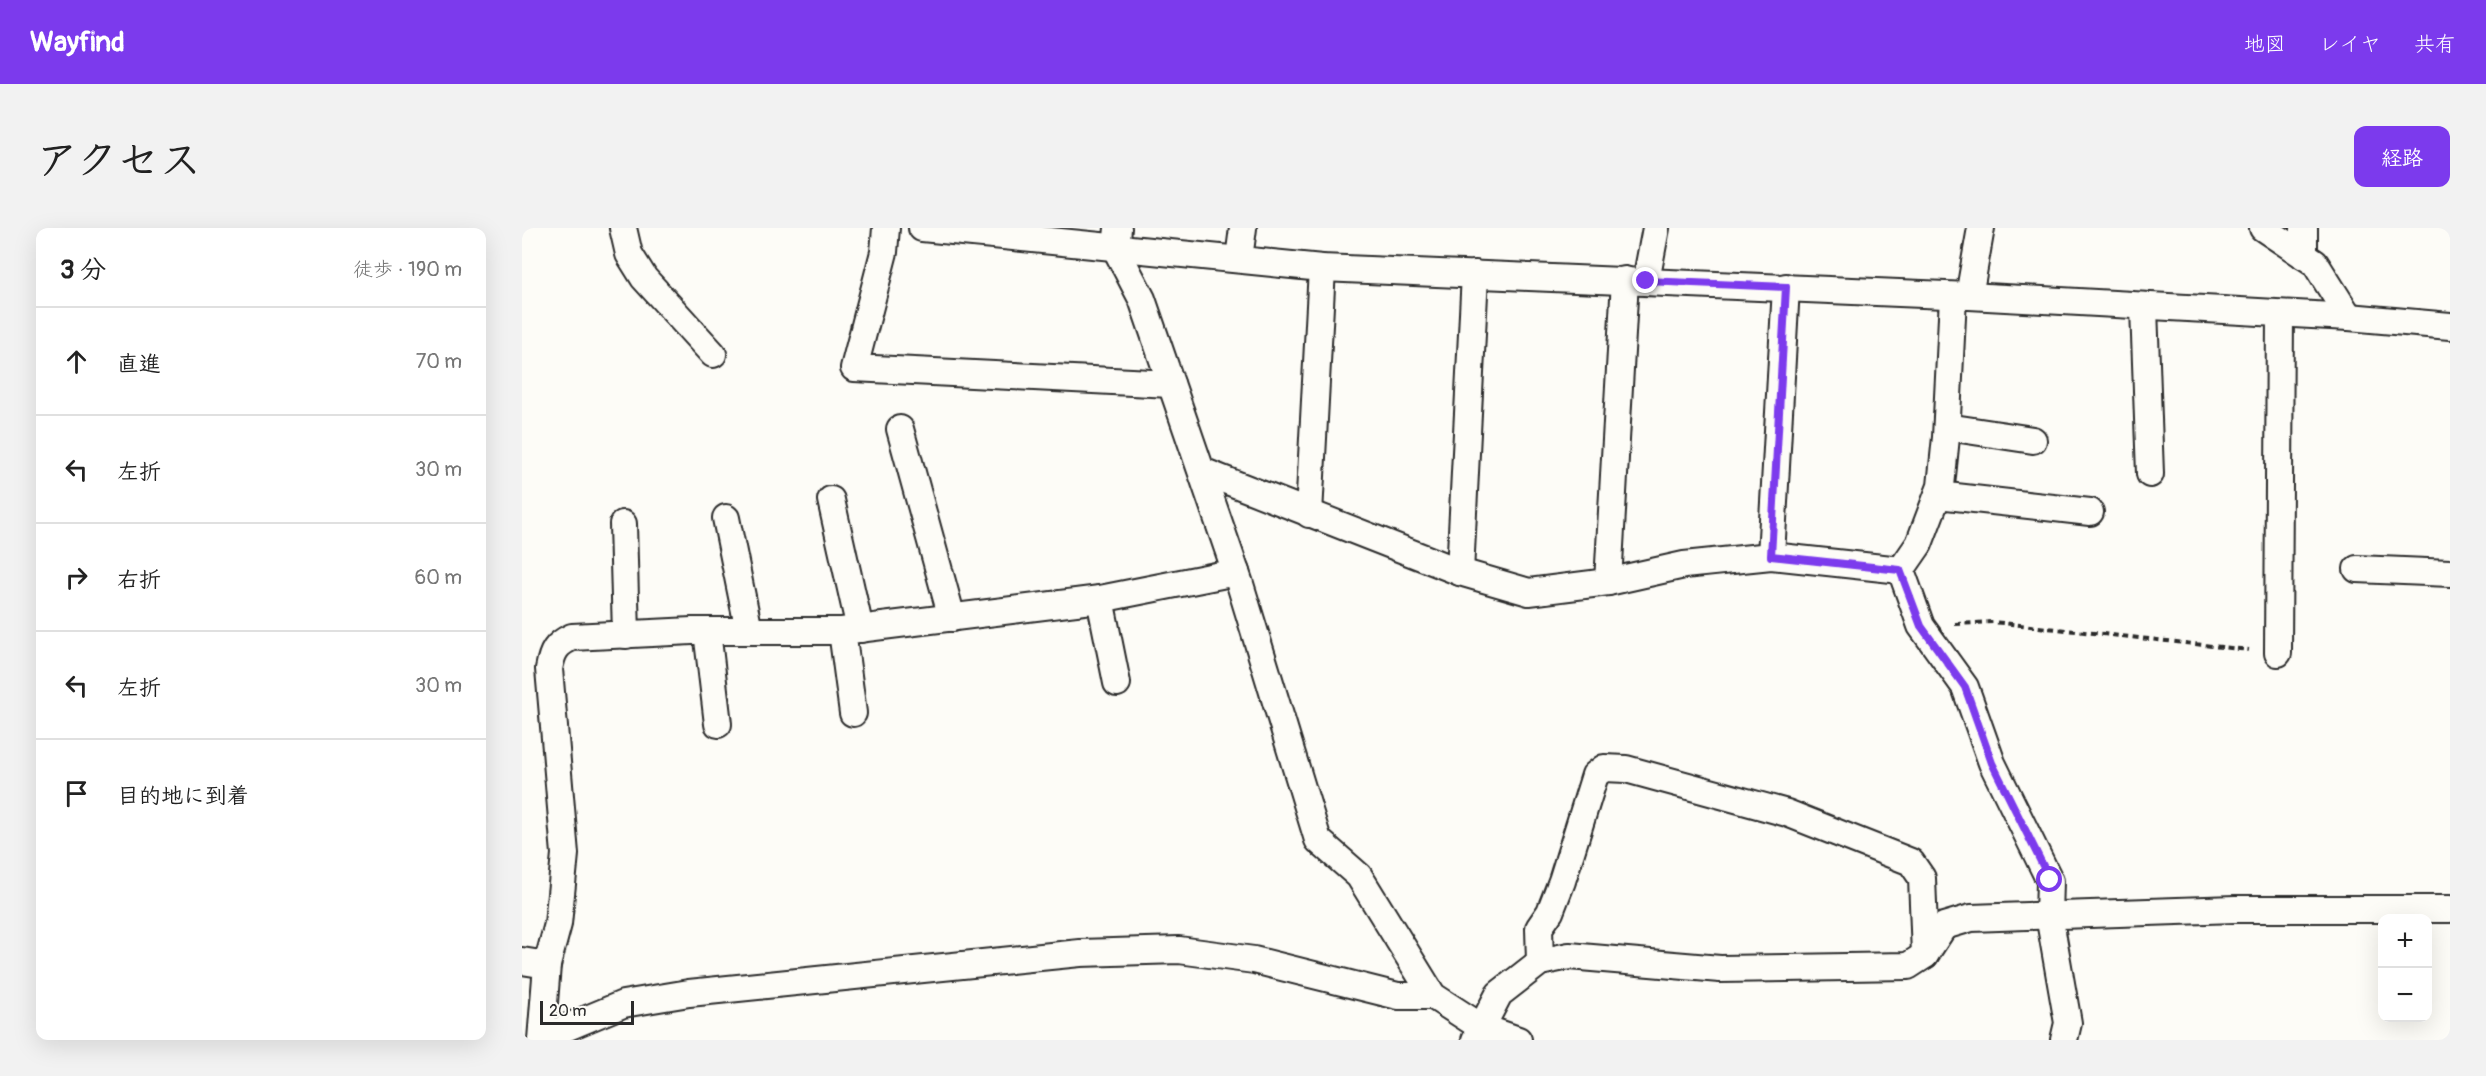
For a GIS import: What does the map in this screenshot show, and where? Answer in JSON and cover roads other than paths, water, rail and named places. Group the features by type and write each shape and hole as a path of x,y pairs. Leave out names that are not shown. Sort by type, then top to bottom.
{"street":[{"path":"623,228 629,254 644,278 713,354"},
{"path":"885,228 884,252 854,368 1171,384"},
{"path":"922,228 1117,238 1239,259 1322,268 1786,287 2144,308 2349,317 2450,326"},
{"path":"1239,259 1243,228"},
{"path":"1608,582 1635,281 1656,228"},
{"path":"1900,570 1919,544 1938,495 1961,297 1981,228"},
{"path":"2263,228 2315,263 2349,317"},
{"path":"2304,228 2304,256"},
{"path":"1117,238 1142,298 1236,572 1318,840 1359,876 1433,996 1478,1034 1518,1040"},
{"path":"1309,514 1322,268"},
{"path":"1460,572 1474,274"},
{"path":"1771,556 1786,287"},
{"path":"2144,308 2150,474"},
{"path":"2278,653 2280,314"},
{"path":"1947,427 2033,440"},
{"path":"900,429 952,618"},
{"path":"1202,471 1460,572 1529,592 1608,582 1684,565 1771,556 1900,570"},
{"path":"1938,495 2090,512"},
{"path":"831,500 851,630 854,713"},
{"path":"726,518 750,631"},
{"path":"623,524 626,635"},
{"path":"2357,569 2450,573"},
{"path":"1900,570 1921,626 1965,687 1992,763 2050,880 2049,915 2068,1023 2064,1040"},
{"path":"1236,572 1100,599 851,630 707,631 572,637 559,643 552,654 549,669 565,854 558,924 534,963 543,1040 623,1004 689,993 1080,953 1179,950 1254,960 1398,996 1433,996"},
{"path":"1100,599 1117,683"},
{"path":"707,631 718,724"},
{"path":"1540,962 1539,928 1550,912 1562,880 1595,775 1604,768 1626,769 1788,813 1911,862 1922,878 1925,956"},
{"path":"1478,1034 1498,994 1540,962 1569,956 1720,969 1908,966 1925,956 1944,926 1971,918 2235,909 2450,909"}]}
